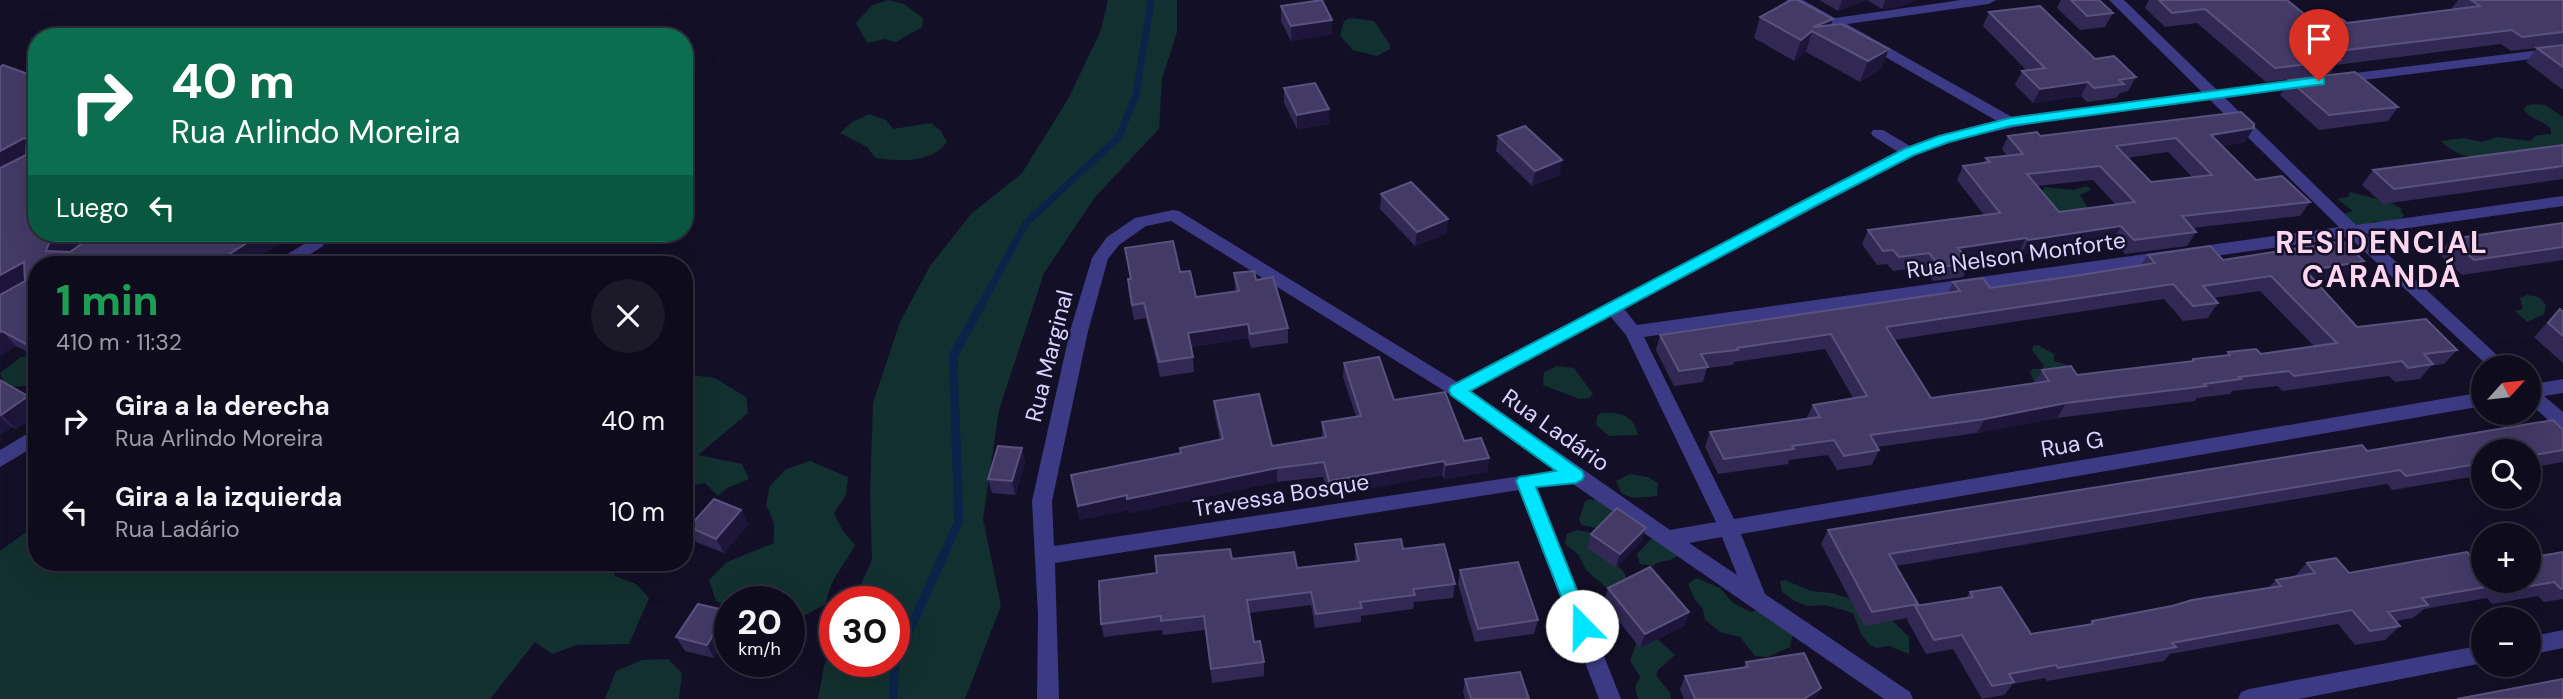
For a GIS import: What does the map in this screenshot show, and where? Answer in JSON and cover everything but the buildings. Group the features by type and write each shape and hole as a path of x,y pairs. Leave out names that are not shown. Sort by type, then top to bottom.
{"street":[{"path":"1793,0 2010,122"},
{"path":"1835,22 1989,0"},
{"path":"2116,0 2352,230 2487,355"},
{"path":"1457,390 1909,152 1944,139 2010,122 2211,94 2563,51"},
{"path":"1878,133 1909,152"},
{"name":"Rua Nelson Monforte","path":"1633,332 2563,201"},
{"name":"Rua Ladário","path":"1173,215 1457,390 1576,476 1902,699"},
{"name":"Rua Marginal","path":"1048,699 1042,501 1079,331 1100,258 1113,241 1141,222 1173,215"},
{"path":"296,256 317,242"},
{"path":"1612,307 1633,332 1728,526 1756,598"},
{"path":"2541,390 2563,386"},
{"name":"Rua G","path":"1669,538 2471,401"},
{"path":"2541,403 2563,423"},
{"path":"0,460 28,441"},
{"name":"Travessa Bosque","path":"1045,555 1074,553 1525,481 1576,476"},
{"path":"1525,481 1610,699"},
{"path":"2541,644 2563,639"},
{"path":"2249,699 2471,656"}],"green space":[{"path":"889,0 904,4 923,18 922,27 896,42 885,39 867,43 856,23 872,5"},
{"path":"1108,0 1177,0 1177,32 1162,79 1159,129 1095,197 1044,273 999,410 983,519 1001,606 965,699 818,699 822,677 910,677 910,586 860,586 872,560 870,494 873,403 900,322 930,266 971,214 1022,173 1068,99 1101,30"},
{"path":"1350,18 1374,21 1390,49 1377,56 1353,50 1340,36 1344,21"},
{"path":"2545,105 2563,117 2563,152 2521,150 2503,156 2478,158 2462,155 2441,141 2464,138 2482,142 2497,137 2530,141 2537,135 2551,134 2548,126 2524,110 2526,106"},
{"path":"869,114 886,120 893,129 931,123 941,131 947,142 924,158 876,158 867,147 840,133 852,122"},
{"path":"2085,186 2090,188 2089,191 2080,195 2088,208 2080,214 2054,211 2041,192 2045,187 2074,190"},
{"path":"2350,192 2389,202 2404,210 2400,210 2404,215 2400,222 2385,227 2376,221 2359,228 2342,214 2353,211 2337,199 2348,197"},
{"path":"2527,295 2539,297 2546,305 2544,314 2527,322 2515,311 2523,309 2520,298"},
{"path":"2038,345 2054,354 2054,361 2071,366 2076,374 2035,384 2030,372 2044,366 2032,350 2033,346"},
{"path":"28,356 28,384 6,387 0,373 21,357"},
{"path":"1557,366 1574,368 1593,394 1589,398 1579,399 1543,385 1544,372"},
{"path":"693,375 715,378 746,397 748,413 698,455 742,464 749,479 727,488 718,496 705,483 693,485"},
{"path":"1601,413 1625,416 1633,423 1638,435 1609,436 1596,425 1597,416"},
{"path":"810,461 848,477 846,495 834,513 843,531 855,545 832,586 819,586 819,608 805,615 805,586 714,586 714,595 709,580 727,562 774,543 774,523 766,505 770,486 786,469"},
{"path":"1630,474 1648,477 1658,483 1657,496 1634,498 1622,494 1616,481"},
{"path":"1590,499 1604,503 1611,509 1612,513 1600,529 1582,525 1579,520 1585,501"},
{"path":"1577,530 1589,532 1627,579 1609,590 1586,570 1579,555 1565,544 1567,534"},
{"path":"28,531 28,571 613,571 615,576 636,584 649,598 629,644 577,645 552,654 535,642 490,699 0,699 0,551"},
{"path":"1651,539 1657,539 1678,555 1653,566 1640,564 1637,554"},
{"path":"1696,578 1720,588 1733,603 1751,612 1761,608 1794,626 1790,647 1768,657 1755,656 1740,637 1720,632 1705,620 1703,609 1695,600 1688,584"},
{"path":"1785,580 1811,591 1831,593 1872,605 1909,637 1909,654 1889,646 1877,648 1870,645 1861,634 1853,613 1825,605 1807,606 1793,600 1782,592 1780,581"},
{"path":"1655,637 1675,655 1656,675 1670,693 1671,699 1638,699 1635,687 1640,677 1630,661 1637,641"},
{"path":"668,659 682,673 679,699 605,699 616,671 642,660"}],"waterway":[{"path":"979,309 1026,223 1119,137 1136,95 1151,0"},
{"path":"893,699 895,662 959,521 953,356 980,307"}],"district":[{"name":"RESIDENCIAL CARANDÁ","path":"2382,260"}],"route":[{"path":"1582,626 1525,481 1576,476 1457,390 1810,203 1909,152 1944,139 2010,122 2319,81"}]}
